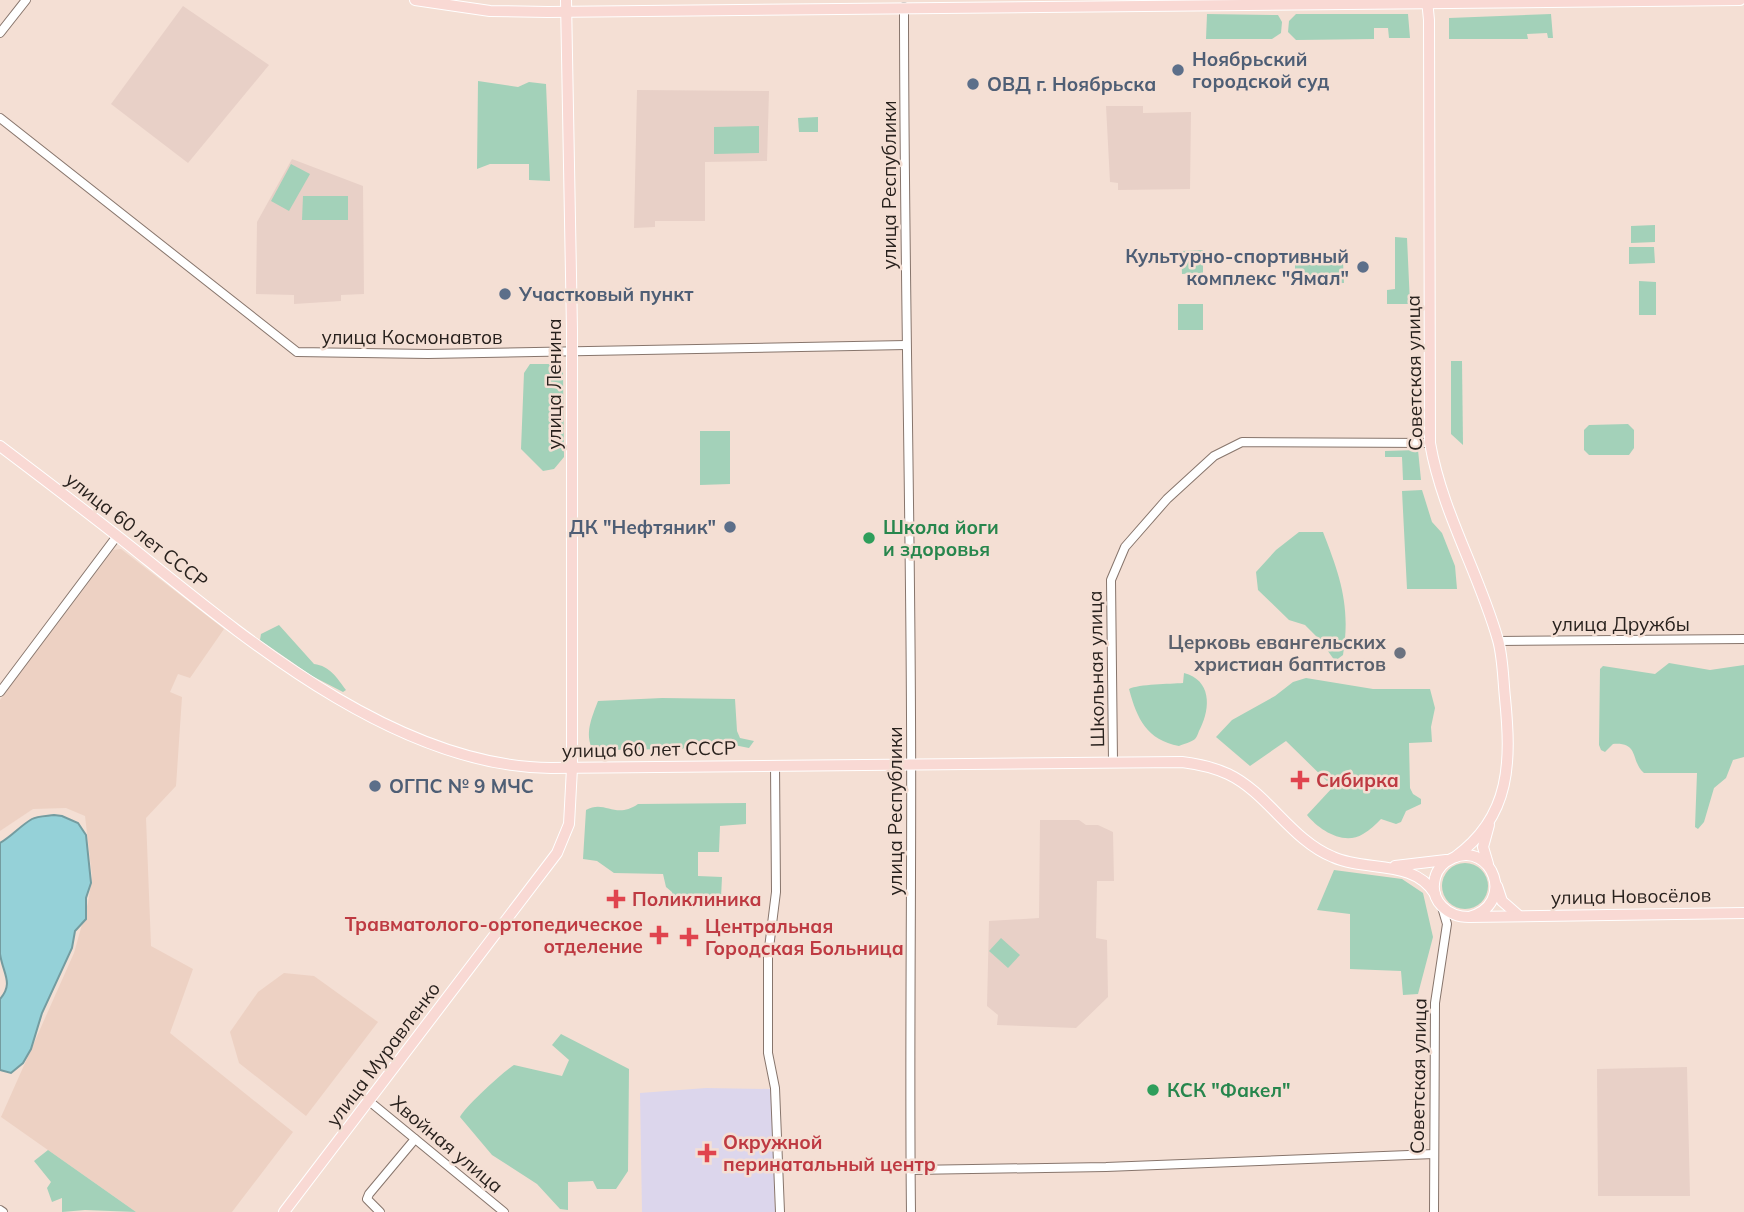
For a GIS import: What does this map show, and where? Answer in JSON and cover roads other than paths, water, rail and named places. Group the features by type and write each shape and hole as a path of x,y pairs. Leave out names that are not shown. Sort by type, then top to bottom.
{"main road":[{"path":"415,0 490,10 567,11 1742,0"},
{"name":"улица Ленина","path":"566,0 571,350 572,768"},
{"name":"Советская улица","path":"1428,2 1430,443 1442,494 1499,641 1508,762 1501,794 1492,814"},
{"name":"улица 60 лет СССР","path":"0,446 276,658 364,712 431,744 490,762 530,768 1182,762 1223,772 1245,785 1317,849 1346,863 1379,867"},
{"name":"улица Муравленко","path":"284,1212 557,853 569,824 572,768"},
{"path":"1435,894 1437,874 1474,841 1492,814"},
{"path":"1492,814 1483,847 1486,861 1502,901 1519,915"},
{"path":"1379,867 1476,857 1492,871"},
{"path":"1379,867 1419,877 1430,886 1441,907 1454,915 1469,917 1482,912 1491,902 1496,883"},
{"name":"улица Новосёлов","path":"1469,917 1744,913"}],"street":[{"path":"0,33 26,0"},
{"name":"улица Республики","path":"904,7 911,764 911,1212"},
{"name":"улица Космонавтов","path":"0,118 297,352 428,354 906,345"},
{"name":"Школьная улица","path":"1113,762 1111,580 1125,547 1167,499 1214,456 1242,442 1430,443"},
{"path":"0,692 117,536"},
{"name":"улица Дружбы","path":"1499,641 1744,639"},
{"path":"775,765 776,892 768,956 768,1039 769,1061 775,1088 780,1212"},
{"name":"Советская улица","path":"1434,1212 1436,998 1447,919 1441,907"},
{"path":"1445,942 1452,925 1469,917"},
{"name":"Хвойная улица","path":"369,1101 504,1212"},
{"path":"380,1212 369,1203 369,1194 415,1139"},
{"path":"911,1170 1106,1167 1434,1154"}],"water":[{"path":"54,815 78,823 86,835 91,883 86,898 86,919 75,931 72,948 42,1013 31,1049 23,1063 11,1073 0,1070 0,999 7,983 0,954 0,843 32,819"}],"place":[{"name":"Ноябрьский городской суд","path":"1178,70"},
{"name":"ОВД г. Ноябрьска","path":"973,84"},
{"name":"Культурно-спортивный комплекс \"Ямал\"","path":"1363,267"},
{"name":"Участковый пункт","path":"505,294"},
{"name":"ДК \"Нефтяник\"","path":"730,527"},
{"name":"Школа йоги и здоровья","path":"869,538"},
{"name":"Церковь евангельских христиан баптистов","path":"1400,653"},
{"name":"Сибирка","path":"1300,780"},
{"name":"ОГПС № 9 МЧС","path":"375,786"},
{"name":"Поликлиника","path":"616,899"},
{"name":"Травматолого-ортопедическое отделение","path":"659,935"},
{"name":"Центральная Городская Больница","path":"689,937"},
{"name":"КСК \"Факел\"","path":"1153,1090"},
{"name":"Окружной перинатальный центр","path":"707,1153"}]}
